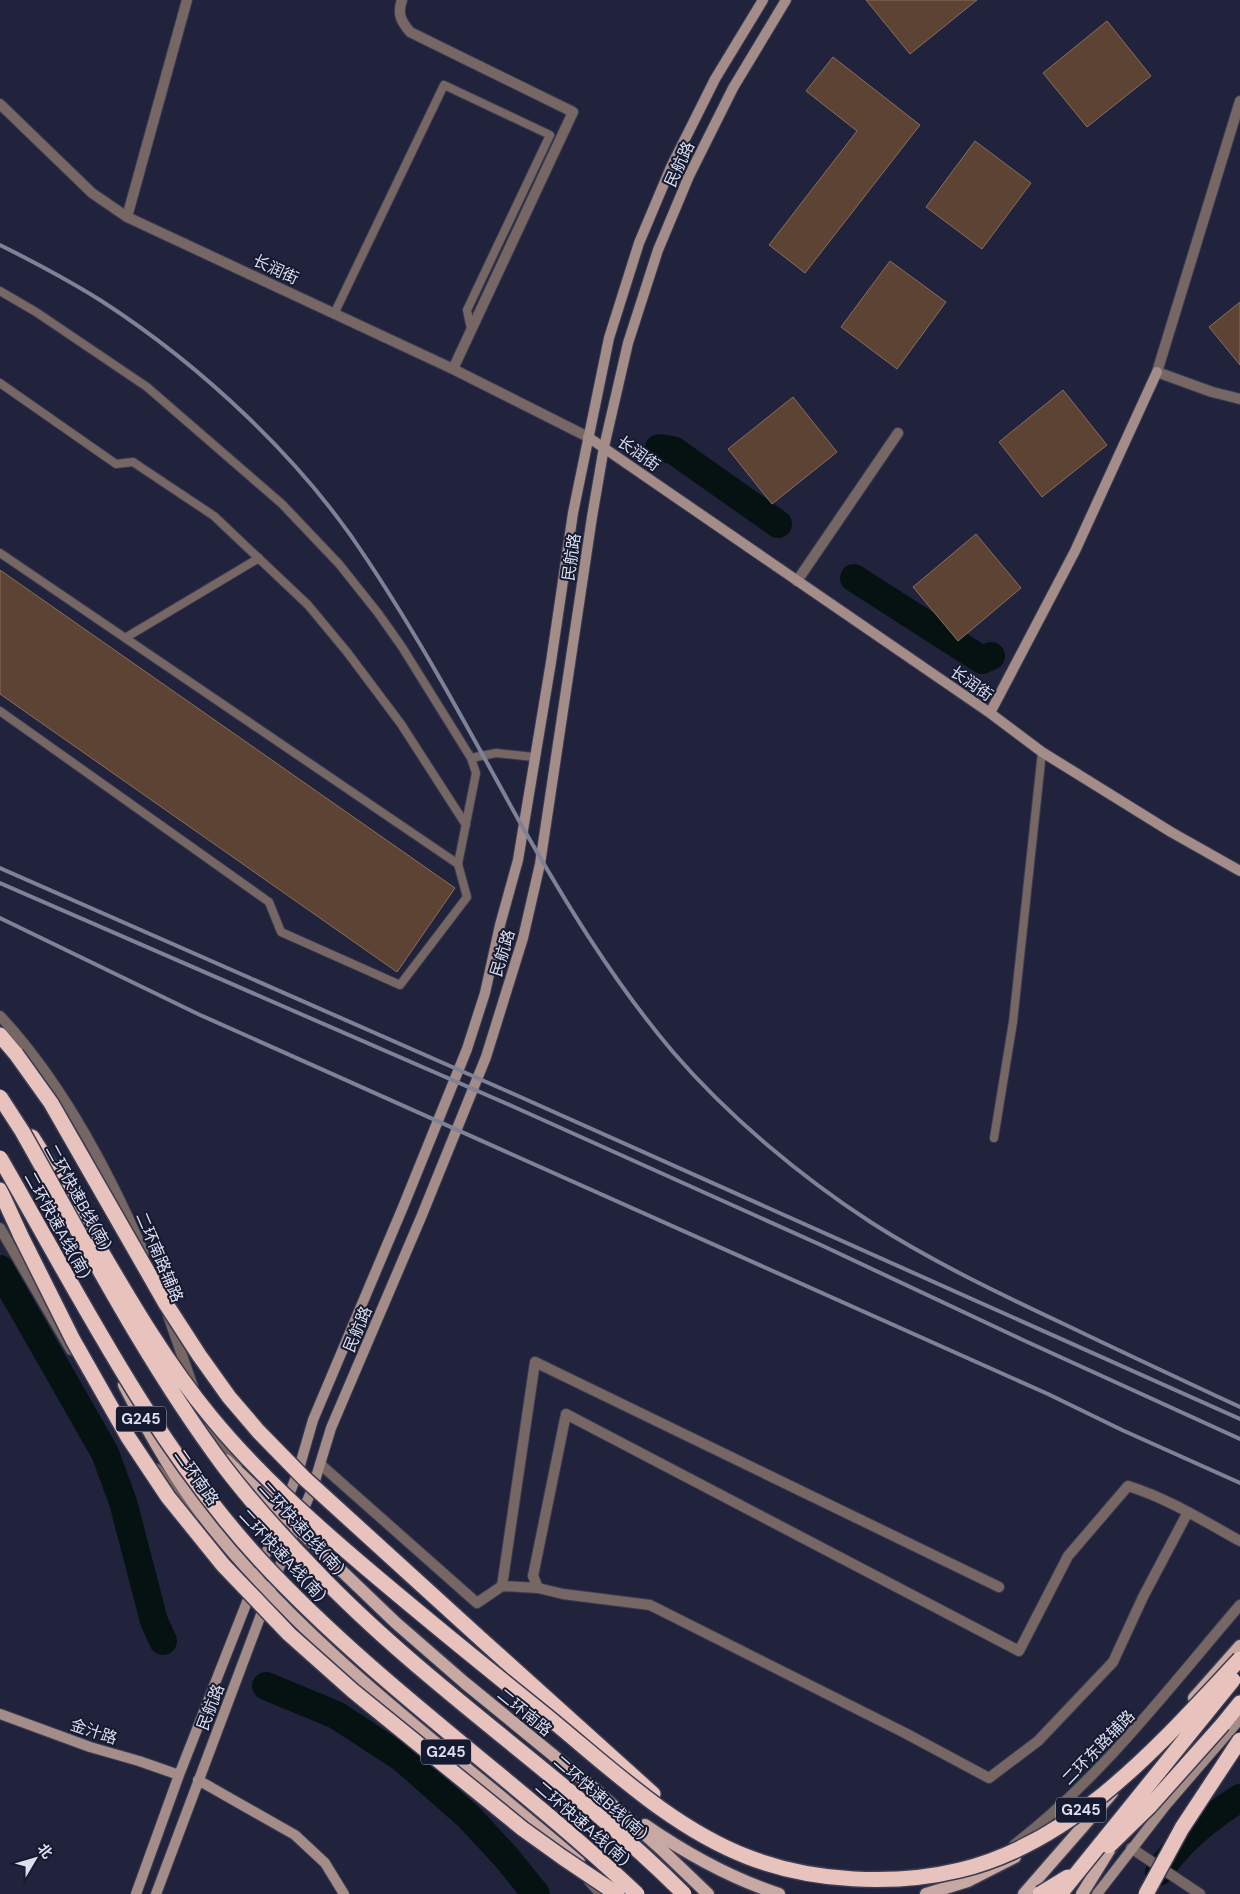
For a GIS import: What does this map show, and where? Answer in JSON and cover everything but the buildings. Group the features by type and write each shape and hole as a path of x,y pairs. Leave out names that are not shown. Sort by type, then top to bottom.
{"highway":[{"path":"0,1035 29,1069 58,1115 140,1260 188,1339 229,1397 258,1431 335,1507 641,1784 722,1846"},
{"path":"0,1095 42,1152 122,1288 168,1360 211,1418 255,1466 345,1550 501,1680 667,1813 695,1832 722,1846 748,1857 796,1872 844,1877 915,1878 962,1870 985,1863 1030,1844 1090,1806 1158,1744 1240,1659"},
{"name":"二环快速B线(南)","path":"0,1095 150,1356 196,1426 252,1502 316,1572 384,1636 454,1697 586,1805 684,1894"},
{"name":"二环快速A线(南)","path":"0,1158 90,1317 143,1405 197,1484 227,1522 293,1594 362,1660 565,1829 637,1894"},
{"path":"0,1190 21,1236"},
{"path":"0,1197 88,1367 132,1443 174,1504 233,1577 288,1634 353,1691 523,1828 616,1894"},
{"path":"1060,1894 1240,1671"},
{"path":"1040,1894 1079,1870 1128,1829 1169,1786 1234,1699"},
{"path":"1146,1894 1182,1828 1240,1740"}],"main road":[{"name":"民航路","path":"136,1894 179,1775 298,1472 313,1420 467,1050 485,993 500,925 518,860 551,662 573,513 609,338 639,244 671,167 706,96 763,0"},
{"name":"民航路","path":"156,1894 269,1592 313,1488 331,1428 422,1215 486,1057 523,938 540,864 604,448 628,343 658,250 689,176 733,88 786,0"},
{"path":"990,713 1075,551 1157,372"},
{"name":"长润街","path":"588,437 990,713 1042,752 1171,832 1240,871"},
{"name":"二环南路","path":"0,1104 123,1320 172,1397 215,1448 396,1623 465,1683 565,1765"},
{"name":"二环南路","path":"0,1148 62,1260 123,1384 161,1454 211,1525 269,1592 359,1678 616,1894"},
{"name":"G245","path":"925,1894 968,1881 994,1868 1050,1834 1094,1799 1141,1756 1240,1646"},
{"name":"G245","path":"1054,1894 1234,1699 1240,1681"},
{"path":"1024,1894 1207,1683"},
{"path":"1082,1894 1096,1868 1127,1822 1168,1768 1234,1699"},
{"name":"金汁路","path":"0,1714 90,1747 179,1775"},
{"path":"1097,1894 1132,1848 1240,1719"},
{"path":"565,1765 629,1819 708,1894"},
{"name":"G245","path":"565,1765 620,1808 669,1841 712,1866 750,1884 779,1894"},
{"path":"198,1780 295,1835 324,1863 344,1894"}],"street":[{"path":"127,217 187,0"},
{"path":"402,0 399,8 400,20 410,32 573,112 453,369"},
{"path":"1240,101 1157,372 1212,392 1240,399"},
{"name":"长润街","path":"0,104 92,192 127,217 334,312 588,437"},
{"path":"797,581 898,433"},
{"name":"二环南路辅路","path":"0,1016 35,1058 59,1094 111,1184 153,1274 197,1398 210,1424 227,1452 250,1481 282,1514"},
{"path":"0,1228 64,1340 116,1417 184,1502 256,1578"},
{"path":"502,1586 535,1362 999,1587"},
{"path":"538,1588 534,1576 566,1414 1019,1651 1068,1556 1128,1486 1144,1491 1188,1512 1240,1541"},
{"path":"320,1464 477,1603 502,1586 538,1588 562,1594 650,1605 905,1733 989,1778 1038,1740 1113,1662 1143,1597 1188,1512"},
{"name":"二环东路辅路","path":"925,1894 954,1883 991,1862 1062,1806 1122,1746 1240,1605"},
{"path":"492,1789 543,1834 601,1894"},
{"path":"1132,1848 1200,1894"}],"lane":[{"path":"334,312 444,85 550,135 467,310 471,329"},
{"path":"0,290 36,312 146,387 282,504 339,564 378,613 402,647 471,758 476,773 458,864 467,898 400,985 281,932 269,902 0,711"},
{"path":"0,383 116,464 134,462 214,516 259,558 308,605 347,652 401,724 466,825"},
{"path":"0,553 458,864"},
{"path":"125,638 259,558"},
{"path":"994,1138 1013,1022 1042,752"},
{"path":"471,758 496,753 534,757"}],"waterway":[{"path":"659,448 673,450 778,524"},
{"path":"854,578 982,660 991,656"},
{"path":"0,1269 105,1453 123,1502 154,1621 163,1641"},
{"path":"266,1686 336,1715 402,1758 469,1817 506,1857 536,1894"},
{"path":"1159,1872 1185,1840 1240,1798"}],"railway":[{"path":"0,245 76,285 138,326 175,354 248,417 313,487 342,523 408,624 535,849 609,968 673,1052 694,1076 741,1122 792,1166 845,1205 919,1251 1016,1301 1240,1407"},
{"path":"0,868 516,1095 1240,1419"},
{"path":"0,883 512,1106 821,1245 1240,1439"},
{"path":"0,918 198,1014 1048,1394 1122,1430 1240,1483"}]}
